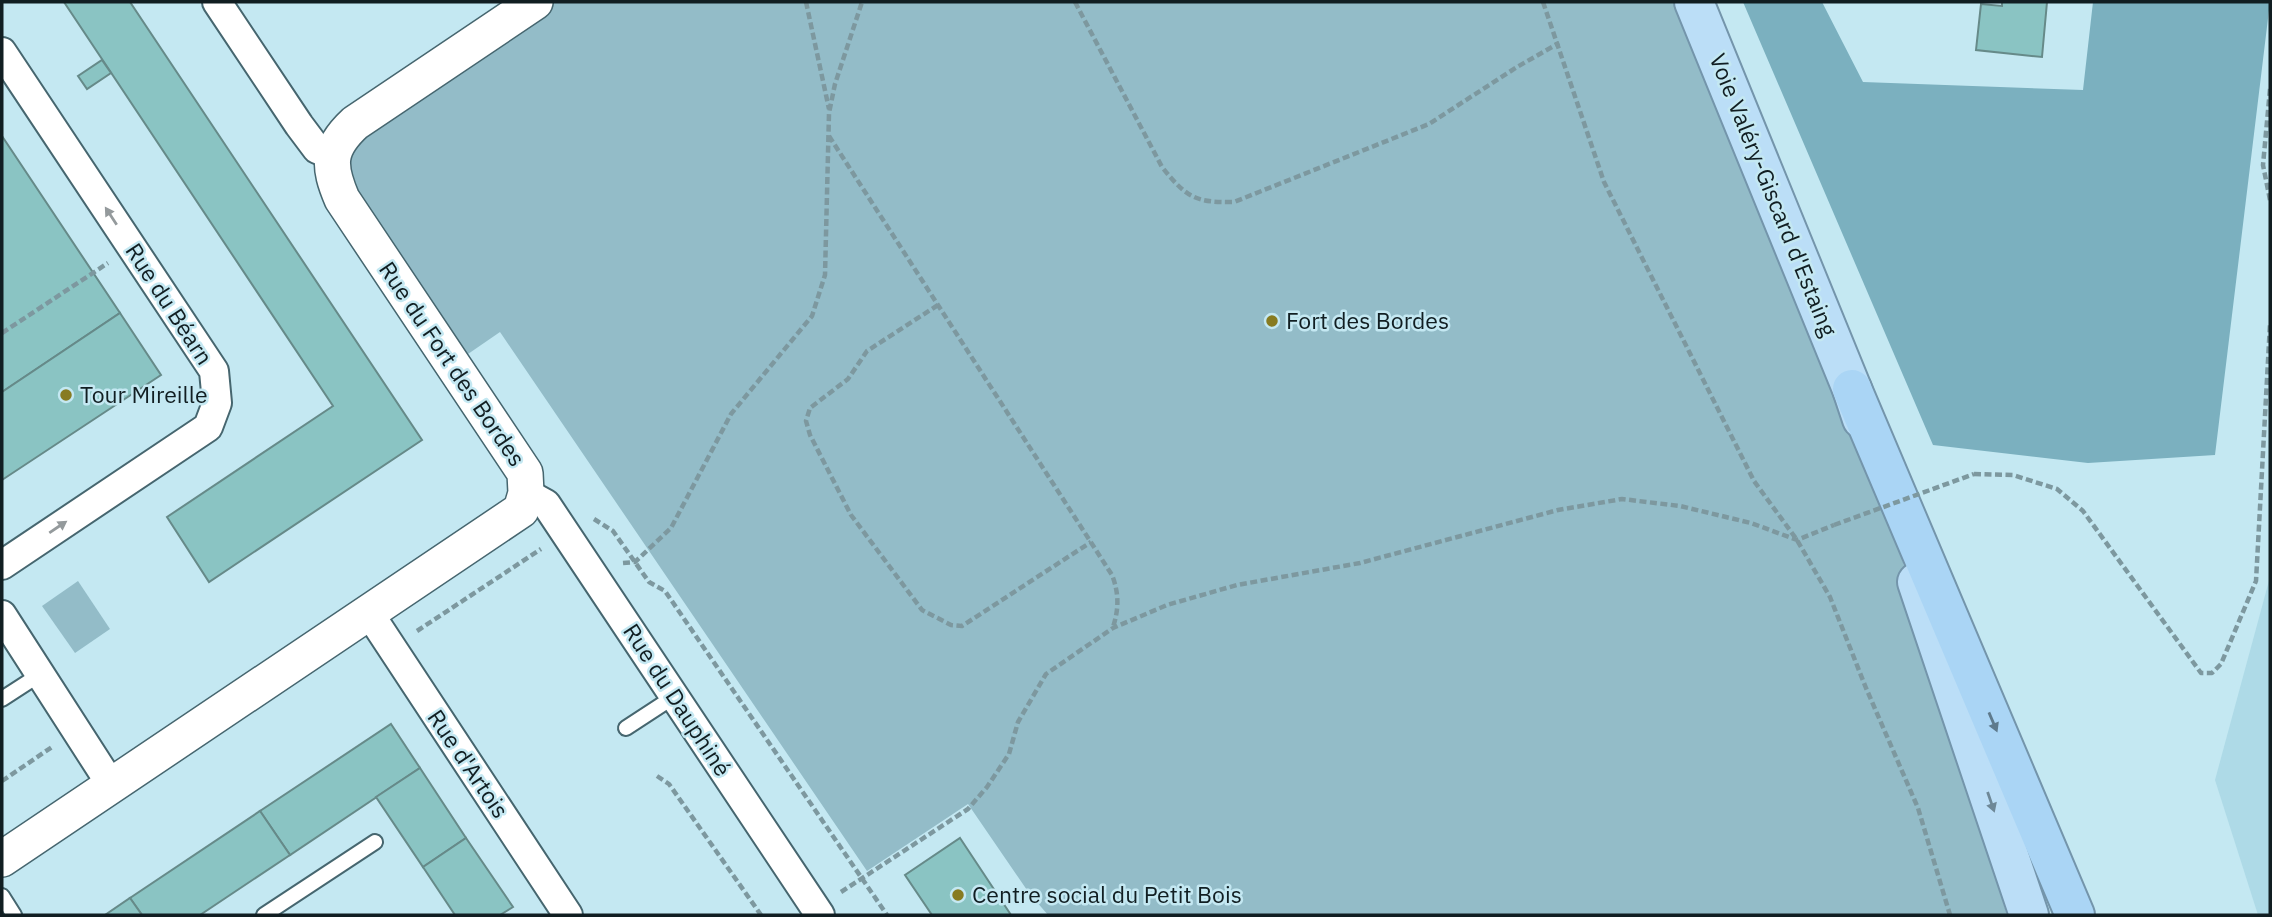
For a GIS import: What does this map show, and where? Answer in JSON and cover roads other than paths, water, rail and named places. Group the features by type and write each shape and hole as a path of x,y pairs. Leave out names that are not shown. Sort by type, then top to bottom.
{"highway":[{"name":"Voie Valéry-Giscard d'Estaing","path":"1694,2 1852,389 2029,915"},
{"path":"1852,389 2075,915"}],"street":[{"path":"217,2 317,149 332,155 342,135 355,123 535,2"},
{"name":"Rue du Béarn","path":"2,52 214,371 217,403 208,427 2,565"},
{"name":"Rue du Fort des Bordes","path":"2,859 521,510 526,493 525,473 342,199 332,177 332,155"},
{"name":"Rue du Dauphiné","path":"526,493 546,504 818,912"},
{"name":"Rue d'Artois","path":"369,613 568,915"},
{"path":"2,615 112,786"}],"lane":[{"path":"2,699 39,675"},
{"path":"626,728 675,696"},
{"path":"264,915 375,842"},
{"path":"2,896 14,915"}],"place":[{"name":"Fort des Bordes","path":"1272,321"},
{"name":"Tour Mireille","path":"66,395"},
{"name":"Centre social du Petit Bois","path":"958,895"}]}
